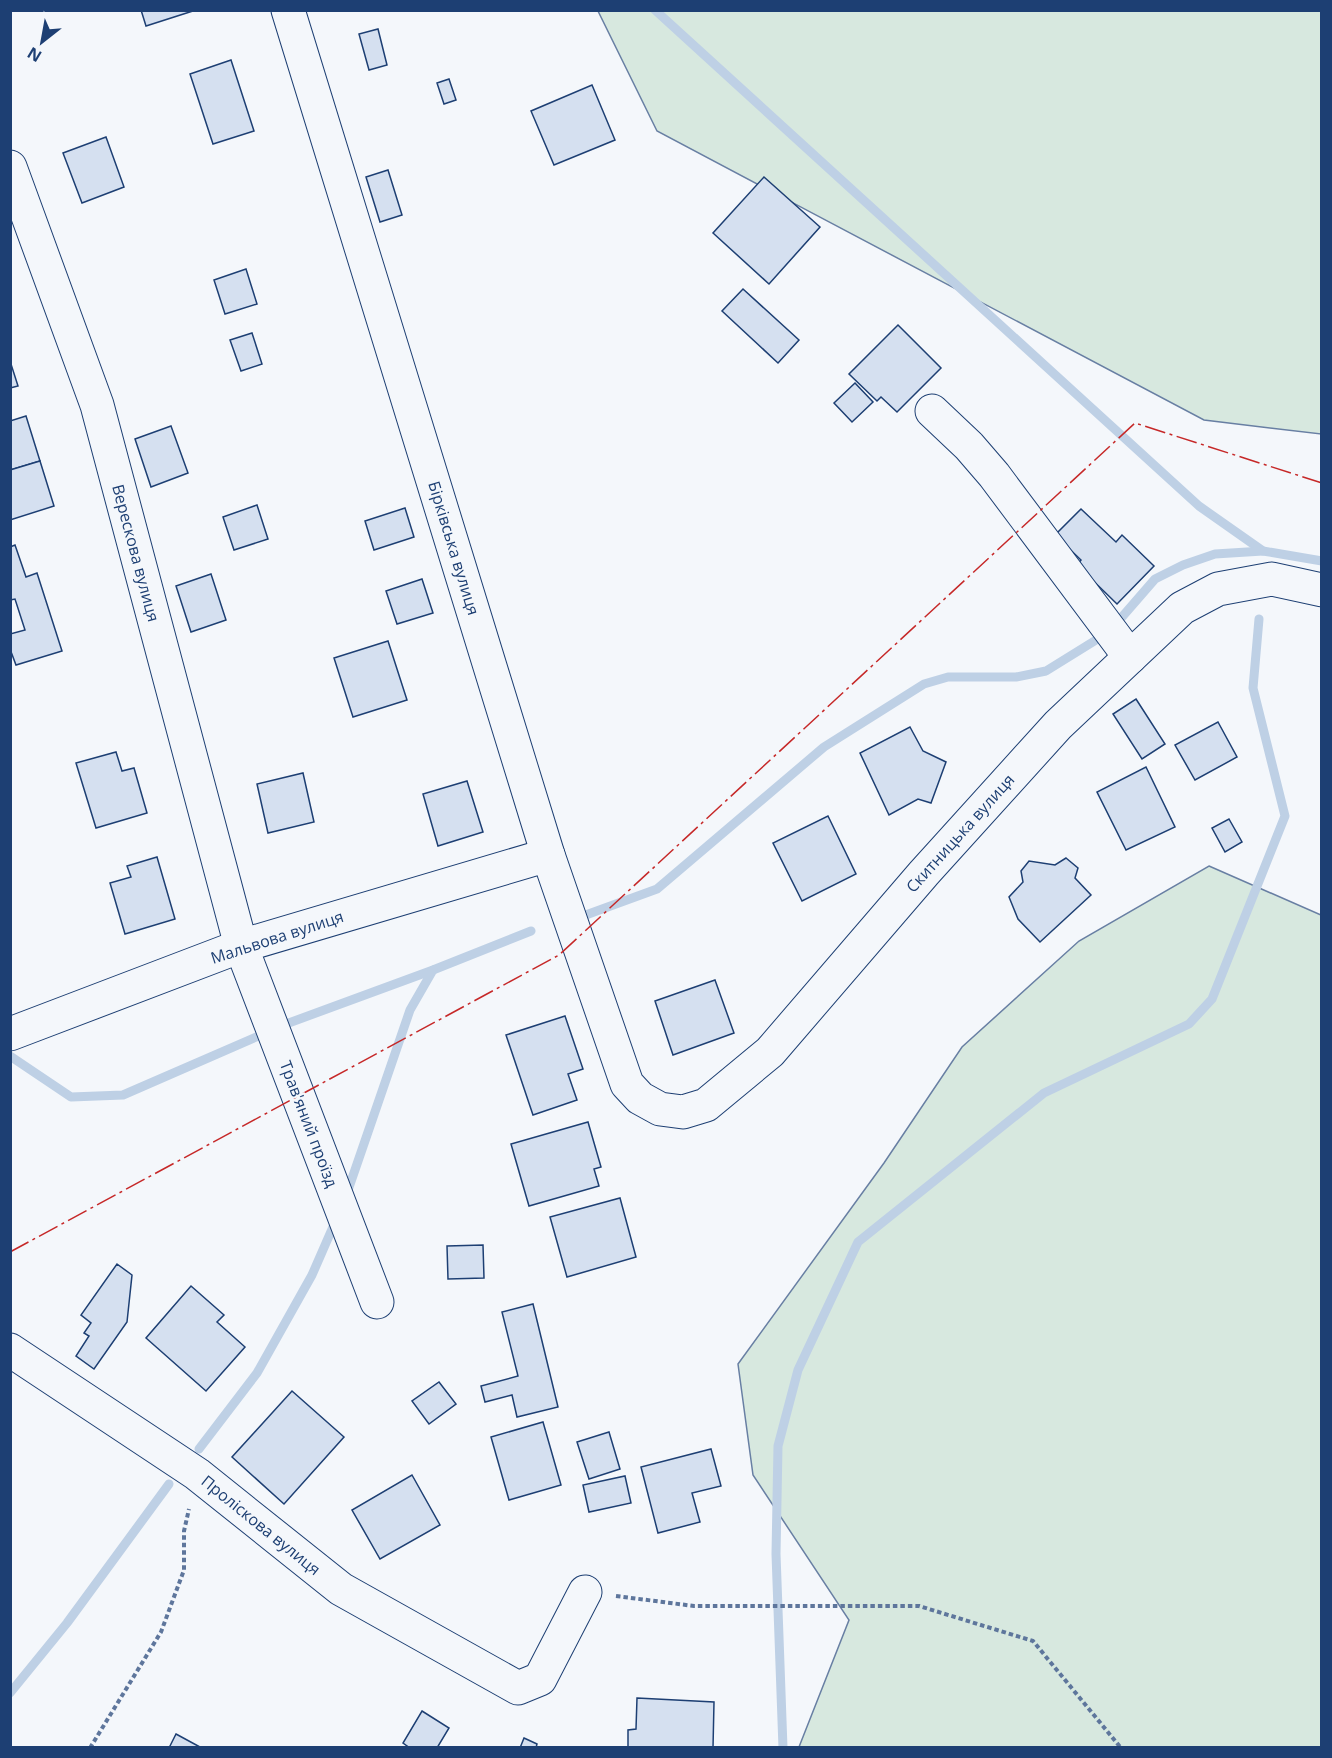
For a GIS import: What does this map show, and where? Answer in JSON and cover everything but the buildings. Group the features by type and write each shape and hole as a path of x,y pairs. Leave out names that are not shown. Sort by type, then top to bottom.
{"street":[{"name":"Бірківська вулиця","path":"288,10 548,855 627,1084"},
{"name":"Верескова вулиця","path":"10,167 97,405 241,946"},
{"path":"933,411 969,446 994,475 1130,657"},
{"name":"Скитницька вулиця","path":"627,1084 640,1098 660,1109 683,1112 706,1105 770,1052 916,882 1042,742 1182,608 1218,589 1272,579 1322,590"},
{"name":"Мальвова вулиця","path":"10,1034 241,946 548,855"},
{"name":"Трав'яний проїзд","path":"241,946 377,1302"},
{"name":"Проліскова вулиця","path":"10,1350 197,1474 340,1589 518,1688 540,1679 585,1592"}],"path":[{"path":"90,1748 161,1632 184,1570 184,1531 197,1474"},
{"path":"585,1592 694,1606 918,1606 1033,1641 1121,1748"}],"shaded area":[{"path":"598,11 1321,11 1321,434 1204,420 657,131"},
{"path":"1209,866 1321,915 1321,1747 799,1747 849,1620 753,1475 738,1364 884,1163 962,1047 1079,941"}],"waterway":[{"path":"655,10 1199,506 1263,551 1322,561"},
{"path":"1122,617 1155,579 1183,565 1215,554 1263,551"},
{"path":"783,1748 776,1554 778,1446 798,1370 858,1242 1044,1093 1189,1024 1212,999 1285,816 1253,688 1259,619"},
{"path":"583,916 657,889 824,747 924,684 948,677 1016,677 1046,671 1096,640"},
{"path":"10,1056 71,1097 123,1095 286,1024 531,931"},
{"path":"346,1196 410,1010 433,970"},
{"path":"199,1449 257,1373 312,1275 336,1220"},
{"path":"10,1693 67,1623 169,1484"}],"power":[{"path":"10,1252 559,955 1135,423 1322,483"}]}
